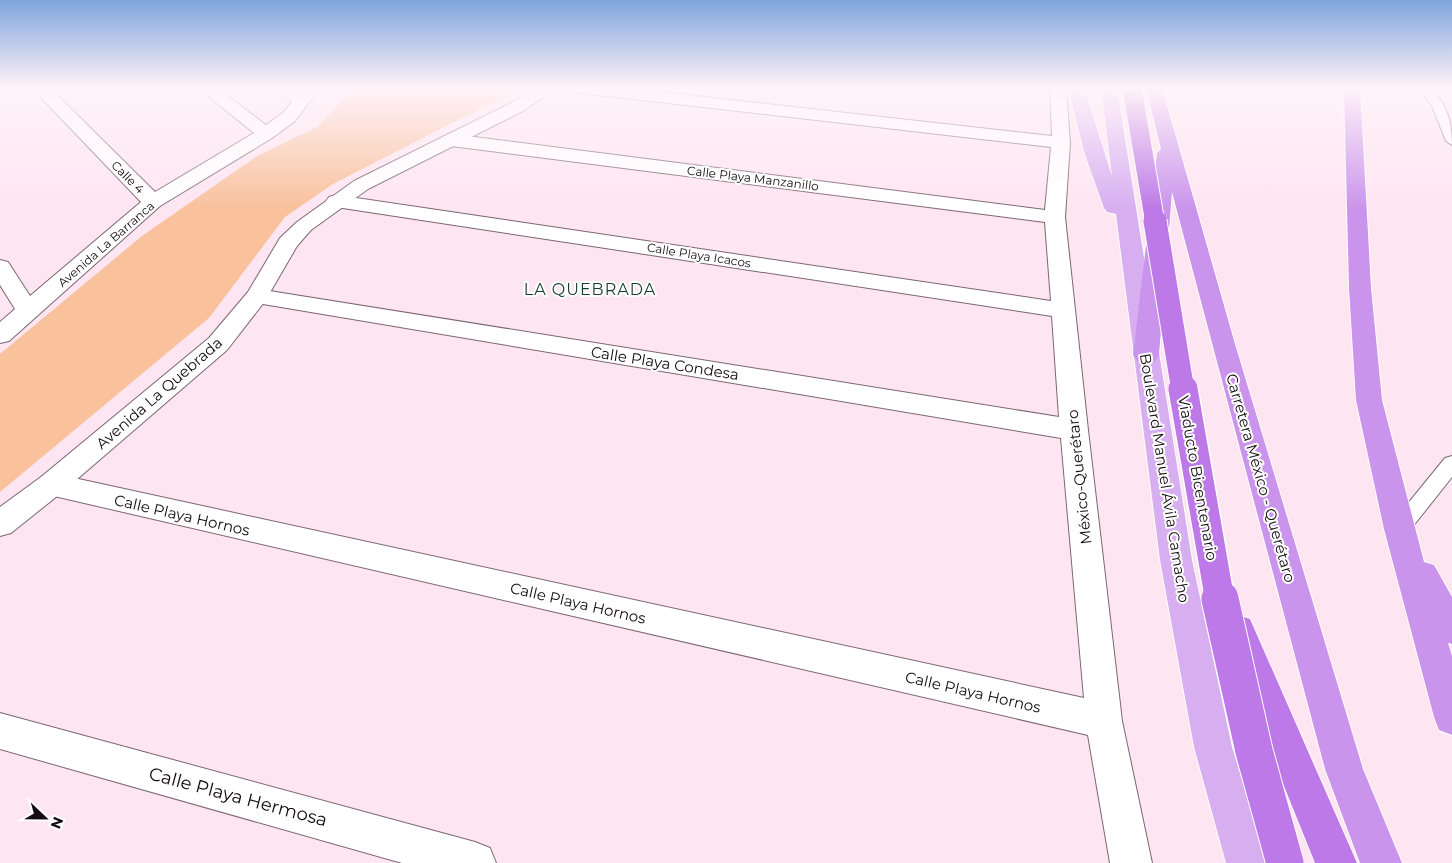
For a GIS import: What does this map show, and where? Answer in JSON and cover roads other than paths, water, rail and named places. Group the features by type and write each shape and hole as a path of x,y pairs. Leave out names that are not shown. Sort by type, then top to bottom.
{"highway":[{"name":"Viaducto Bicentenario","path":"1139,128 1215,578 1254,751 1285,863"},
{"name":"Carretera México - Querétaro","path":"1165,128 1236,390 1344,769 1381,863"},
{"path":"1354,128 1360,288 1369,400 1399,528 1452,717"},
{"path":"1146,356 1167,136"},
{"path":"1399,528 1452,629"},
{"path":"1215,578 1262,683 1336,863"}],"main road":[{"path":"1087,128 1094,155 1131,252"},
{"name":"Boulevard Manuel Ávila Camacho","path":"1114,128 1176,560 1213,747 1247,863"}],"street":[{"name":"Calle 4","path":"80,128 153,202"},
{"path":"259,128 266,134"},
{"name":"Avenida La Barranca","path":"0,335 153,202 274,128"},
{"name":"Avenida La Quebrada","path":"0,524 51,485 194,367 218,344 257,296 288,243 304,226 336,200 361,185 475,128"},
{"path":"933,128 1062,143"},
{"name":"México-Querétaro","path":"1061,128 1062,143 1055,217 1062,310 1104,721 1131,863"},
{"name":"Calle Playa Manzanillo","path":"450,140 1055,217"},
{"name":"Calle Playa Icacos","path":"336,200 1062,310"},
{"path":"0,267 28,311"},
{"name":"Calle Playa Condesa","path":"257,296 1074,430"},
{"name":"Calle Playa Hornos","path":"51,485 1104,721"},
{"name":"Calle Playa Hermosa","path":"0,731 475,863"}],"lane":[{"path":"1447,128 1452,141"},
{"path":"1399,528 1452,463"}],"district":[{"name":"LA QUEBRADA","path":"590,289"}]}
